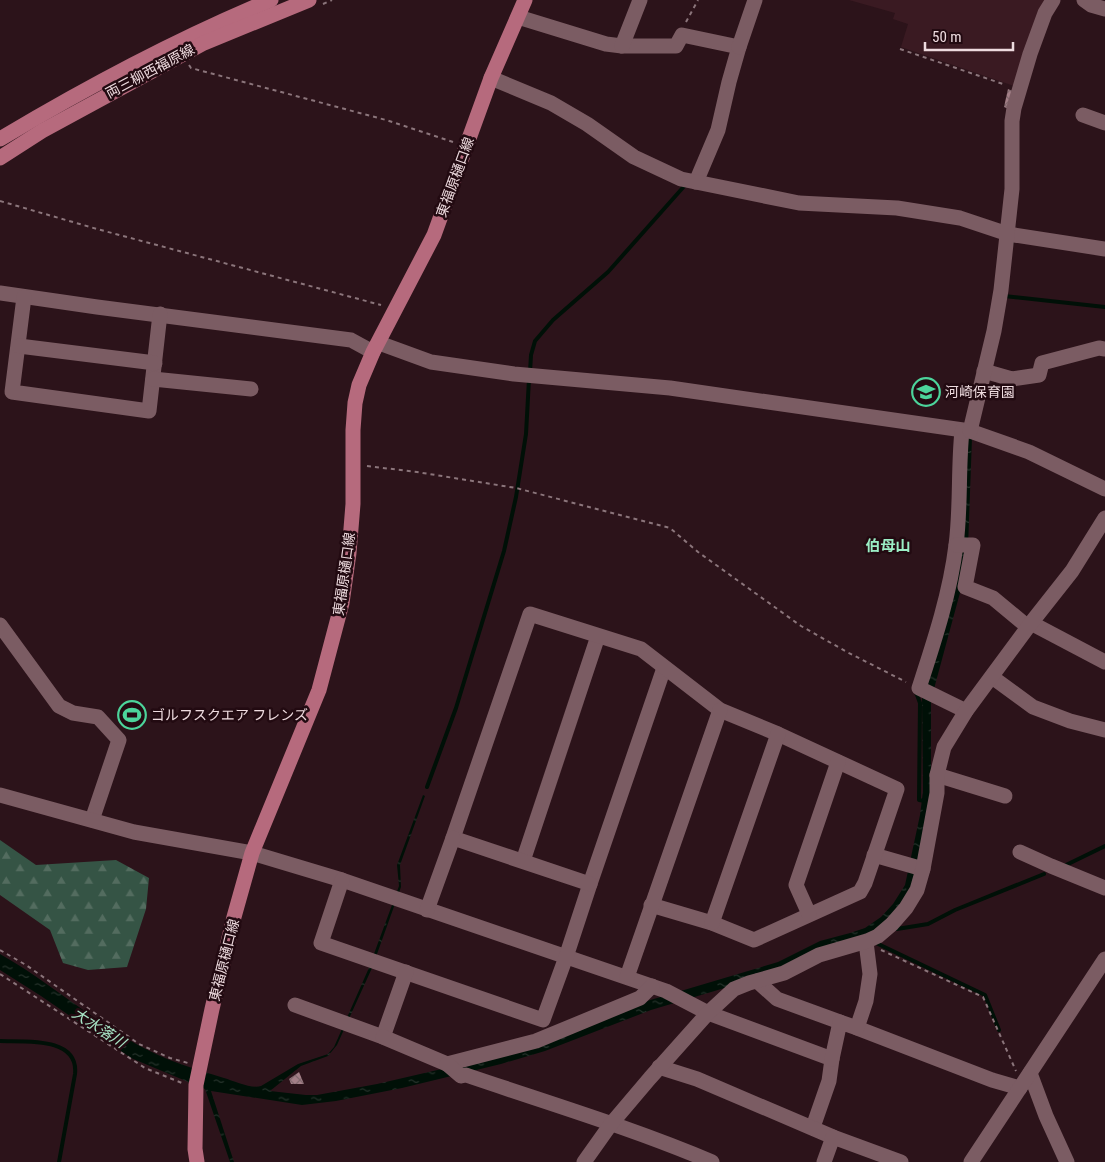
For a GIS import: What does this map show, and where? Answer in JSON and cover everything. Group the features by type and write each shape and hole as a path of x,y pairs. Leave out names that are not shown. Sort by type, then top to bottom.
{"main road":[{"name":"両三柳西福原線","path":"0,139 104,79 271,0"},
{"name":"両三柳西福原線","path":"0,158 42,131 204,43 309,0"},
{"name":"東福原樋口線","path":"197,1162 196,1087 234,917 252,853 319,690 342,603 353,504 354,403 359,385 434,235 490,78 525,0"}],"street":[{"path":"622,46 640,0"},
{"path":"696,182 705,165 718,130 729,82 755,0"},
{"path":"966,711 919,688 962,545 966,431 984,370 1001,290 1012,189 1012,121 1020,89 1045,13 1053,0"},
{"path":"1084,0 1091,5 1105,10"},
{"path":"518,17 606,44 622,46 676,46 682,35 740,47"},
{"path":"490,78 551,102 587,124 634,157 681,179 799,203 897,208 942,215 960,218 1008,234 1105,249"},
{"path":"1083,115 1105,123"},
{"path":"0,293 351,340 431,362 514,374 670,388 966,431 1029,452 1105,489"},
{"path":"24,297 12,392 149,411 160,314"},
{"path":"19,346 155,363"},
{"path":"984,370 1012,379 1039,375 1042,363 1099,348 1105,349"},
{"path":"153,379 251,389"},
{"path":"584,1162 611,1124 659,1067 708,1013 734,989 784,973 819,955 866,942 886,930 906,908 917,890 923,869 937,794 937,775 944,747 966,711 1029,625 1100,537 1105,518"},
{"path":"962,545 972,545 965,587 993,598 1029,625 1105,662"},
{"path":"427,910 530,614 641,649 720,710 778,734 897,789 865,883 860,892 754,940 712,923 651,905"},
{"path":"0,624 59,706 73,713 98,717 119,740 92,820"},
{"path":"523,861 598,636"},
{"path":"342,880 321,943 543,1020 664,668"},
{"path":"992,677 1033,707 1070,721 1105,730"},
{"path":"627,977 720,710"},
{"path":"712,923 778,734"},
{"path":"809,914 796,885 838,762"},
{"path":"937,775 1005,796"},
{"path":"0,795 134,832 252,853 342,880 666,991 708,1013 832,1059"},
{"path":"453,838 590,884"},
{"path":"1020,852 1105,888"},
{"path":"874,855 923,869"},
{"path":"857,1028 866,1001 870,974 866,942"},
{"path":"971,1162 1105,959"},
{"path":"383,1037 406,972"},
{"path":"757,981 777,999 992,1080 1024,1082"},
{"path":"453,1068 536,1041 640,998 652,986"},
{"path":"294,1005 383,1037 453,1068 461,1076 466,1075 630,1129 712,1162"},
{"path":"813,1127 829,1081 840,1022"},
{"path":"659,1067 697,1079 833,1137 902,1162"},
{"path":"1024,1082 1046,1116 1067,1162"},
{"path":"824,1162 833,1137"}],"path":[{"path":"682,35 683,27 698,0"},
{"path":"900,49 1020,89"},
{"path":"183,54 191,68 386,120 467,146"},
{"path":"0,201 396,309"},
{"path":"353,464 516,488 670,528 698,552 801,626 847,652 919,688"},
{"path":"866,942 983,997 1024,1082"},
{"path":"0,950 26,965 139,1044 199,1068"},
{"path":"0,974 145,1068 196,1087"}],"shaded area":[{"path":"849,0 1049,0 1014,86 901,47 908,24 893,19 895,13"}],"green space":[{"path":"0,840 36,865 116,860 149,878 146,909 127,967 88,970 63,963 50,930 0,895"}],"water":[{"name":"大水落川","path":"1018,117 1019,173 1014,241 972,438 968,548 961,589 931,700 931,801 913,888 878,931 748,981 651,1010 545,1051 501,1064 402,1088 336,1101 302,1105 211,1091 234,1162 230,1162 205,1089 131,1058 0,970 0,954 103,1024 148,1050 180,1064 242,1084 261,1086 298,1064 328,1054 334,1047 368,970 399,886 397,865 423,795 425,796 400,865 401,887 372,968 337,1045 328,1056 301,1066 270,1091 317,1095 377,1084 472,1062 647,1001 778,962 820,941 865,928 881,917 893,904 905,885 920,815 923,791 922,697 944,615 963,447 981,393"}],"building":[{"path":"1008,89 1015,92 1009,109 1004,107"},
{"path":"299,1072 304,1084 291,1084 289,1079"}],"waterway":[{"path":"530,372 531,355 535,341 553,320 608,272 687,183"},
{"path":"1004,296 1105,307"},
{"path":"427,787 456,708 504,551 516,497 526,434 529,379"},
{"path":"916,692 920,703 919,800 925,801"},
{"path":"1064,866 1105,846"},
{"path":"897,929 928,924 955,910 1044,874"},
{"path":"874,942 985,995 999,1030"},
{"path":"0,1041 35,1042 59,1047 68,1053 74,1062 75,1074 59,1162"}],"place":[{"name":"河崎保育園","path":"926,392"},
{"name":"ゴルフスクエア フレンズ","path":"132,715"}],"district":[{"name":"伯母山","path":"888,546"}]}
